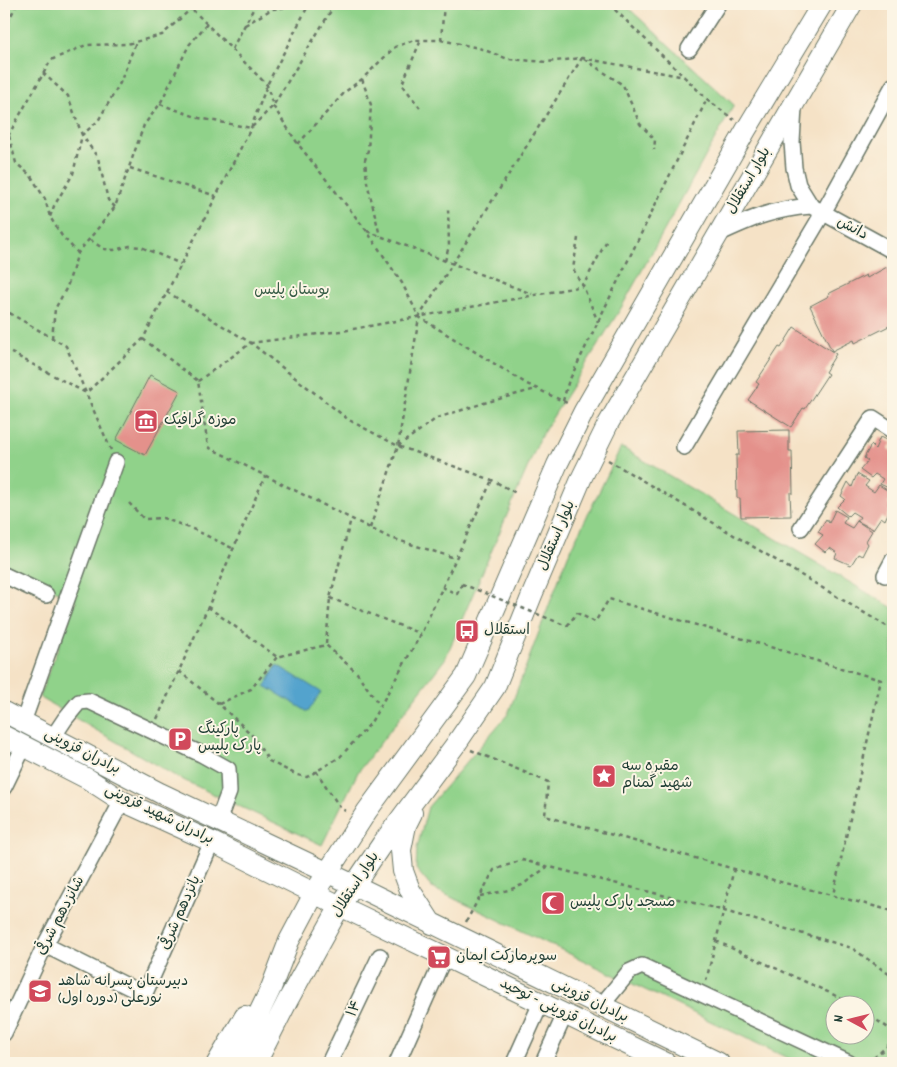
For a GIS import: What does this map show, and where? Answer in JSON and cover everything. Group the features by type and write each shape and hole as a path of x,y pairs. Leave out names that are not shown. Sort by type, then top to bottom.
{"main road":[{"name":"بلوار استقلال","path":"235,1063 271,988 290,941 315,892 362,818 466,676 557,465 584,411 746,130 822,4"},
{"name":"بلوار استقلال","path":"256,1063 288,1000 340,906 495,687 539,577 608,424 852,4"},
{"name":"برادران قزوینی","path":"4,712 160,793"},
{"name":"برادران شهید قزوینی","path":"4,736 88,779 122,801 315,892"},
{"path":"432,924 410,890 403,871 401,850 406,825 436,770"},
{"name":"برادران شهید قزوینی","path":"160,793 327,873"},
{"name":"برادران قزوینی","path":"327,873 718,1063"},
{"name":"برادران قزوینی - توحید","path":"315,892 340,906 666,1063"},
{"path":"217,1063 262,984 290,941"},
{"path":"270,1063 278,1045 288,1000"}],"street":[{"path":"688,49 718,4"},
{"path":"684,446 817,210 893,86"},
{"path":"795,103 792,142 794,168 798,185 817,210"},
{"path":"718,234 762,214 789,208 817,210"},
{"name":"دانش","path":"817,210 893,251"},
{"path":"801,528 873,418 893,431"},
{"path":"23,722 116,462"},
{"path":"885,575 893,560"},
{"path":"4,574 46,595"},
{"path":"53,737 80,702 89,701 201,754 228,769 229,792 218,821"},
{"path":"4,787 24,746"},
{"name":"شانزدهم شرقی","path":"4,1033 45,945 122,801"},
{"name":"پانزدهم شرقی","path":"45,945 141,993 145,993 212,842"},
{"path":"397,1063 445,955"},
{"name":"۱۴","path":"329,1063 380,956"},
{"path":"601,1006 629,972 642,966 849,1063"},
{"path":"514,1063 541,1002"},
{"path":"543,1063 565,1014"}],"path":[{"path":"9,4 9,19"},
{"path":"4,29 17,4"},
{"path":"187,4 267,85 274,106 298,144 366,230 402,283 419,317 536,389 584,411"},
{"path":"4,143 51,60 86,46 127,44 162,35 194,4"},
{"path":"232,49 256,4"},
{"path":"245,25 272,9 297,4"},
{"path":"86,393 142,339 251,128 267,85 309,4"},
{"path":"251,128 274,106 335,4"},
{"path":"440,40 444,4"},
{"path":"609,4 707,99 746,130"},
{"path":"52,338 55,308 68,287 78,253 115,207 144,126 160,104 189,45 207,24"},
{"path":"298,144 345,92 362,79 394,47 414,40 440,40 479,48 508,59 547,62 582,58 685,77"},
{"path":"420,108 402,84 421,40"},
{"path":"50,216 73,174 82,135 98,121 120,83 136,42"},
{"path":"582,58 623,85 640,124 655,140 654,150"},
{"path":"370,528 398,446 419,317 582,58"},
{"path":"43,73 68,96 82,135 98,158 108,200 115,207"},
{"path":"362,79 371,105 368,150 365,160 367,182 380,236"},
{"path":"563,401 568,383 707,99"},
{"path":"160,104 198,118 251,128"},
{"path":"8,135 16,162 31,176 45,199 50,216 62,236 78,253"},
{"path":"130,168 216,196"},
{"path":"445,261 449,246 448,207"},
{"path":"366,230 534,295"},
{"path":"578,238 573,269 583,286 598,322"},
{"path":"90,240 104,249 114,250 130,246 142,247 181,264"},
{"path":"583,286 607,240"},
{"path":"198,381 251,343 348,330 583,286"},
{"path":"167,292 251,343 349,420 398,446 492,480 516,493"},
{"path":"4,299 6,311 66,346 116,462"},
{"path":"142,339 198,381 208,448 388,537 456,558"},
{"path":"4,349 86,393"},
{"path":"398,446 437,418 536,389"},
{"path":"594,452 893,630"},
{"path":"151,730 208,607 265,476"},
{"path":"178,671 220,704 252,734 269,761 297,775 307,777 340,757 370,724 421,634 492,480"},
{"path":"129,503 144,519 163,518 195,530 234,549"},
{"path":"326,645 330,598 351,519"},
{"path":"442,587 457,594 462,584 567,626 577,613 595,622 609,598 881,680 833,895"},
{"path":"330,598 421,634"},
{"path":"208,607 277,657"},
{"path":"220,704 251,690 277,657 315,646 326,645 357,673 380,706"},
{"path":"456,744 548,782 545,816 734,869 893,910"},
{"path":"316,771 340,809 362,818"},
{"path":"458,937 494,870 522,860 723,911 852,948 893,977"},
{"path":"480,896 509,890 522,885 548,867"},
{"path":"702,994 734,869"},
{"path":"716,941 832,994"},
{"path":"874,1019 893,1032"},
{"path":"868,1063 893,1041"}],"green space":[{"name":"بوستان پلیس","path":"4,4 624,4 734,105 621,308 541,436 445,659 358,772 322,845 177,777 39,697 76,601 4,565"},
{"path":"621,447 893,608 893,1063 798,1063 432,888 416,869 417,848 428,807 508,714 568,555"}],"water":[{"path":"277,665 321,692 308,712 265,686"}],"building":[{"path":"887,267 893,280 893,324 855,343 854,340 832,351 810,306 829,296 828,294 866,275 867,278"},
{"path":"794,327 836,354 825,372 828,374 791,427 748,400 759,384 756,382"},
{"path":"150,375 180,391 145,455 116,440"},
{"path":"789,430 789,451 792,451 793,493 790,493 791,516 741,517 740,498 737,498 736,455 739,455 738,431"},
{"path":"880,437 892,443 888,449 893,452 893,490 880,484 883,479 875,474 871,478 860,470 868,461 864,458 871,445 875,449"},
{"path":"857,474 869,481 865,486 874,492 879,485 893,494 888,504 891,507 885,520 881,517 873,529 857,521 860,517 852,512 848,516 837,507 845,499 841,496 848,482 852,487"},
{"path":"835,510 847,517 843,523 852,528 857,521 872,531 866,541 868,544 862,556 858,554 851,565 835,558 837,553 830,548 825,552 815,544 823,535 818,532 826,519 829,523"}],"place":[{"name":"موزه گرافیک","path":"146,421"},
{"name":"استقلال","path":"467,631"},
{"name":"پارکینگ پارک پلیس","path":"180,739"},
{"name":"مقبره سه شهید گمنام","path":"604,776"},
{"name":"مسجد پارک پلیس","path":"553,903"},
{"name":"سوپرمارکت ایمان","path":"439,957"},
{"name":"دبیرستان پسرانه شاهد نورعلی (دوره اول)","path":"40,991"}]}
